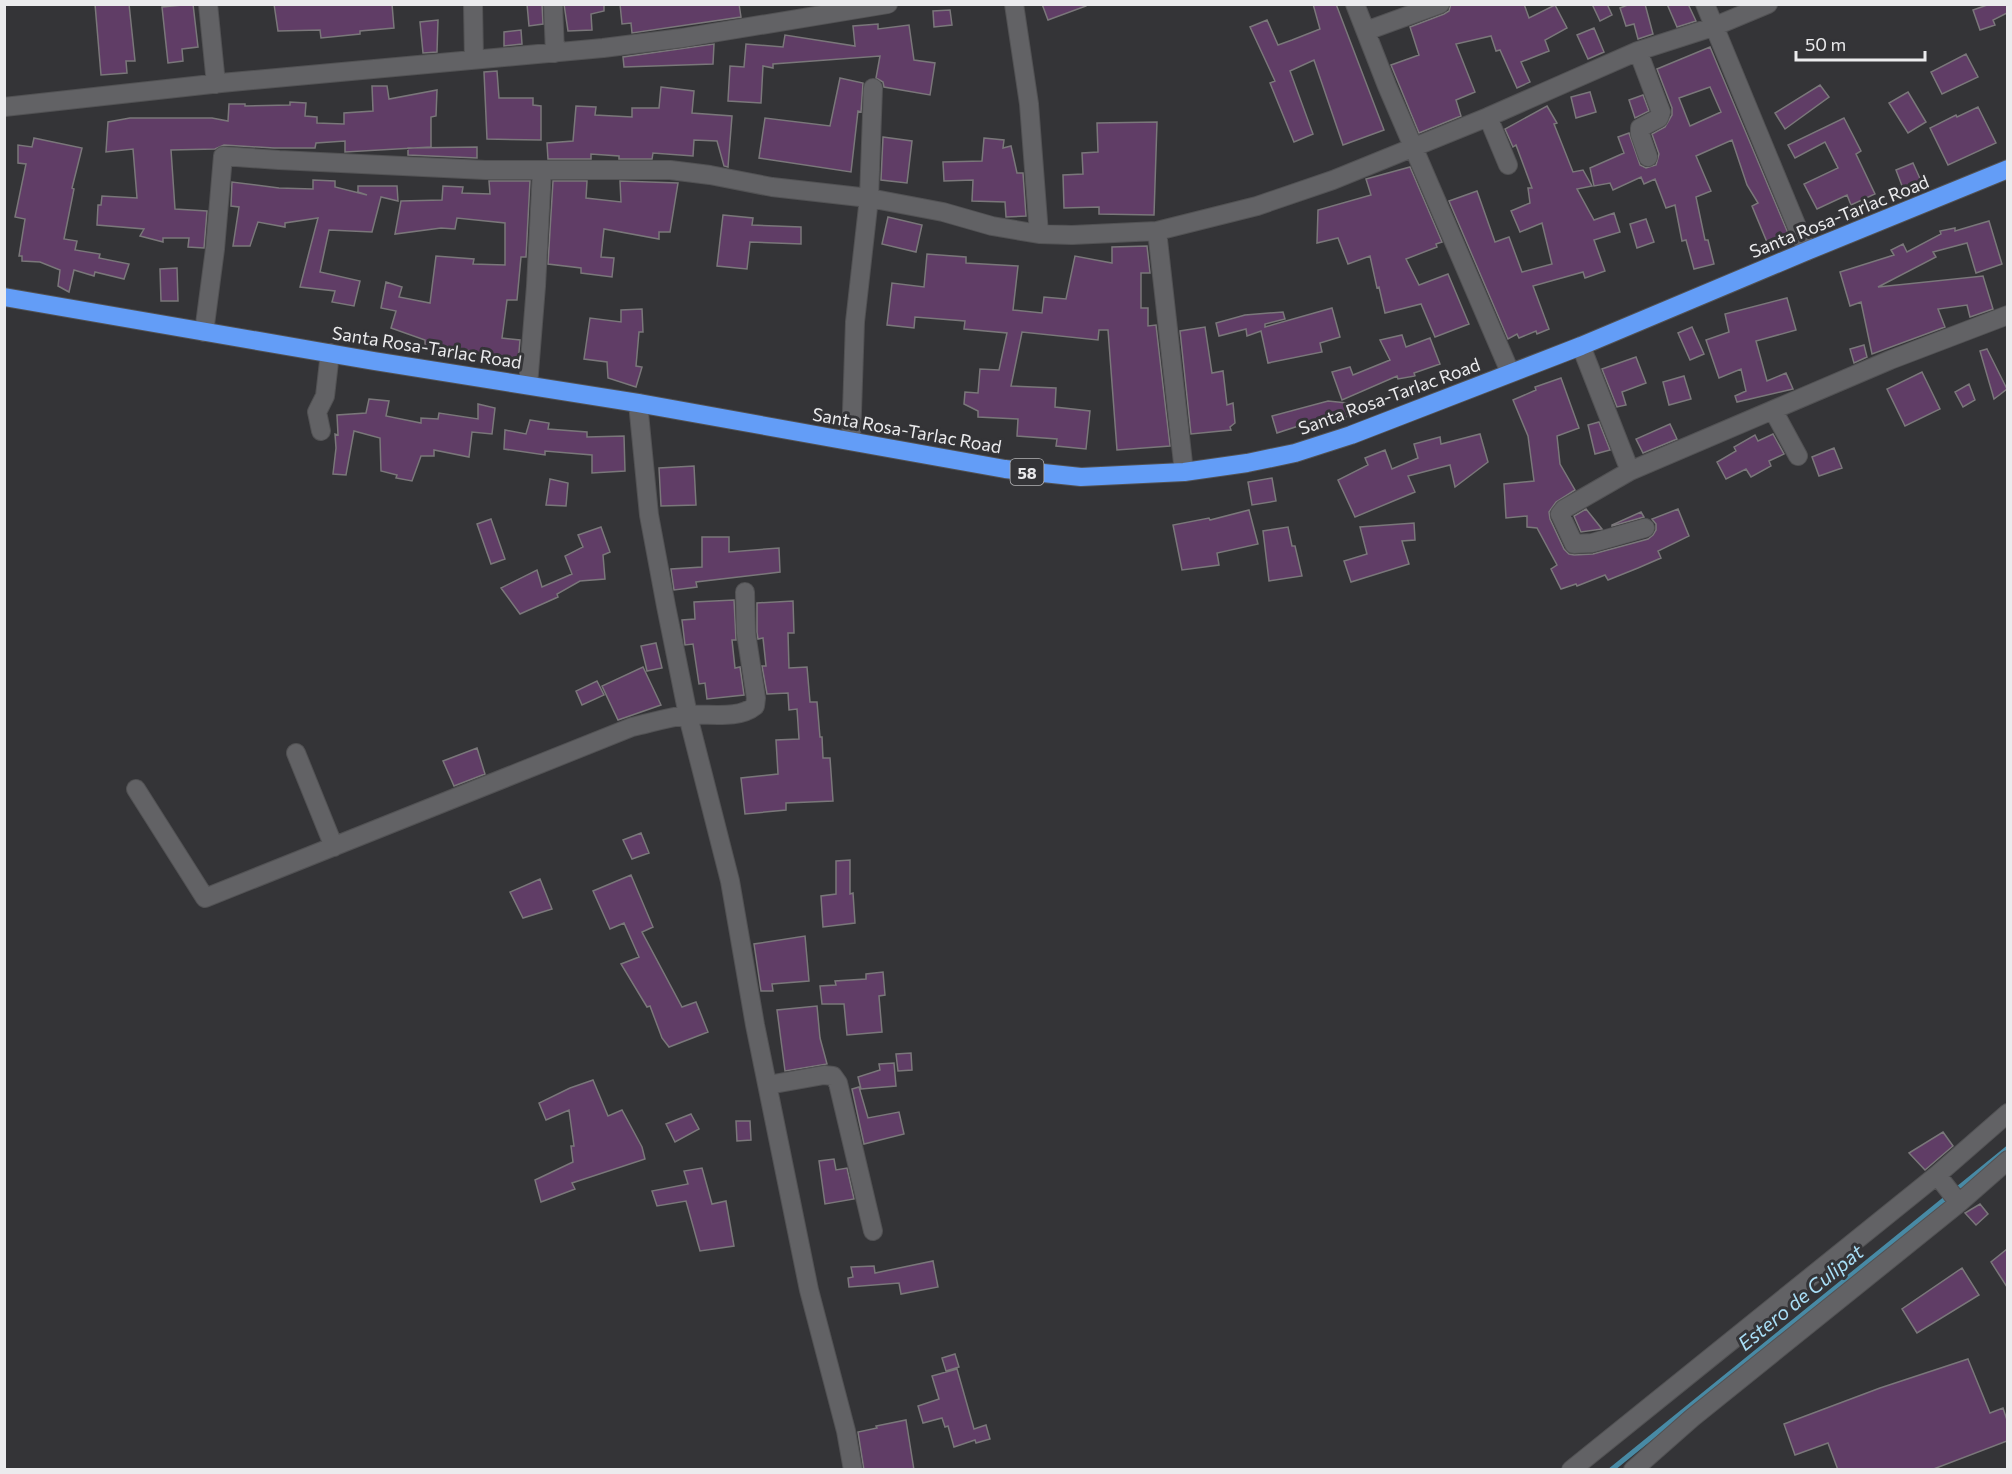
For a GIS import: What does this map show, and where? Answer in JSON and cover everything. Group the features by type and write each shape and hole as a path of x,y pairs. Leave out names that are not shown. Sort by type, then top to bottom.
{"highway":[{"name":"Santa Rosa-Tarlac Road","path":"4,297 638,403 957,462 1051,475 1113,477 1184,472 1247,464 1325,444 1581,346 2007,169"}],"street":[{"path":"208,4 216,84"},
{"path":"473,4 474,60"},
{"path":"553,4 555,54"},
{"path":"4,107 216,84 555,54 682,39 800,12 888,4"},
{"path":"1014,4 1029,104 1039,234"},
{"path":"1355,4 1510,372"},
{"path":"1366,31 1440,4"},
{"path":"1705,4 1807,251"},
{"path":"204,332 215,249 223,156 485,170 670,170 772,187 869,198 943,212 992,226 1039,234 1072,235 1157,231 1216,217 1297,193 1488,117 1638,51 1713,27 1768,4"},
{"path":"1638,51 1661,112 1659,118 1640,128 1648,158"},
{"path":"851,441 855,322 869,198 873,88"},
{"path":"1488,117 1508,165"},
{"path":"528,385 542,170"},
{"path":"1157,231 1184,472"},
{"path":"1645,528 1592,543 1574,544 1560,514 1564,508 1630,471 1890,360 2007,315"},
{"path":"1581,346 1630,471"},
{"path":"321,431 317,412 325,396 330,353"},
{"path":"638,403 649,515 688,715 730,881 755,1025 809,1290 846,1431 853,1470"},
{"path":"1773,410 1798,456"},
{"path":"136,789 205,898 632,727 688,715 723,714 750,710 755,706 756,698 746,633 745,592"},
{"path":"296,753 334,847"},
{"path":"768,1084 824,1075 833,1076 838,1083 873,1231"},
{"path":"1571,1470 1939,1177 2007,1113"},
{"path":"1633,1470 1692,1418 1955,1200 2007,1161"},
{"path":"1939,1177 1955,1200"}],"building":[{"path":"95,4 129,4 135,61 126,61 127,73 101,75"},
{"path":"193,4 198,47 182,49 183,61 168,63 162,7"},
{"path":"274,4 392,4 394,28 321,38 320,30 278,31"},
{"path":"527,4 542,4 543,24 529,26"},
{"path":"564,4 604,4 604,11 591,14 592,30 568,31"},
{"path":"620,4 739,4 741,17 632,33 631,23 622,24"},
{"path":"1042,4 1086,4 1086,6 1048,20"},
{"path":"1313,4 1336,4 1384,130 1343,145 1314,60 1290,71 1313,134 1294,142 1270,83 1275,81 1250,27 1267,20 1278,45 1292,40 1320,29"},
{"path":"1451,4 1524,4 1529,18 1555,5 1567,28 1545,40 1549,51 1521,62 1530,82 1517,88 1500,50 1496,51 1491,36 1456,44 1475,92 1456,100 1461,116 1419,133 1391,65 1419,55 1410,27 1444,14 1449,11"},
{"path":"1592,4 1607,4 1612,15 1600,21"},
{"path":"1630,4 1645,4 1653,34 1638,39 1634,24 1626,26 1620,8"},
{"path":"1667,4 1688,4 1696,21 1677,27"},
{"path":"1990,4 2007,4 2007,13 1993,20 1995,25 1980,30 1973,10"},
{"path":"950,10 952,25 934,27 933,11"},
{"path":"438,20 437,52 423,53 420,22"},
{"path":"878,24 878,29 909,25 914,60 935,63 930,95 884,87 883,82 876,78 880,56 773,64 773,68 763,66 761,103 728,101 730,66 744,67 746,44 783,47 785,35 855,46 853,26"},
{"path":"1594,28 1604,52 1588,59 1577,35"},
{"path":"521,30 522,44 504,46 504,32"},
{"path":"714,44 713,64 624,67 623,57"},
{"path":"1710,47 1790,238 1769,247 1752,206 1758,203 1747,185 1732,140 1696,156 1711,191 1696,197 1705,240 1708,240 1714,264 1694,269 1686,240 1682,241 1675,205 1666,208 1655,179 1644,184 1641,177 1613,190 1610,183 1594,186 1590,168 1624,153 1618,137 1629,133 1640,165 1646,168 1656,165 1659,154 1652,134 1665,127 1672,115 1672,108 1657,69","holes":["1710,87 1721,112 1690,126 1679,98"]},
{"path":"1966,54 1978,77 1942,94 1931,72"},
{"path":"497,71 499,98 533,98 533,105 541,106 541,140 487,139 484,72"},
{"path":"840,78 863,83 861,112 858,111 851,172 759,158 765,118 830,126"},
{"path":"1820,85 1829,97 1785,129 1775,113"},
{"path":"372,86 387,86 389,99 437,90 436,116 431,117 431,147 345,152 345,141 316,143 315,148 224,145 215,149 171,150 175,209 207,211 204,248 188,247 189,238 163,238 163,242 140,236 144,229 97,225 98,205 101,205 102,196 137,198 133,149 106,152 108,122 130,118 212,118 228,121 229,104 290,105 290,102 306,103 305,116 317,117 317,123 344,124 344,113 373,111"},
{"path":"661,87 694,91 692,113 732,116 728,167 724,166 717,141 694,140 693,156 653,153 652,159 619,159 619,156 591,154 591,159 548,159 547,143 573,141 576,106 596,107 595,115 632,117 632,108 659,108"},
{"path":"1590,92 1596,112 1576,118 1571,97"},
{"path":"1908,92 1926,122 1908,133 1889,103"},
{"path":"1643,95 1649,111 1635,118 1629,100"},
{"path":"1547,106 1557,123 1554,124 1573,172 1583,170 1592,186 1577,189 1594,220 1614,213 1620,232 1594,240 1605,271 1585,278 1583,272 1533,286 1549,329 1537,334 1536,331 1519,338 1517,334 1508,339 1449,201 1477,191 1495,242 1509,237 1522,272 1552,264 1542,223 1520,232 1511,211 1530,203 1528,188 1532,188 1516,145 1513,147 1505,129"},
{"path":"1978,107 1996,143 1948,165 1930,128"},
{"path":"1844,118 1861,151 1856,154 1875,194 1851,205 1847,195 1817,209 1804,184 1838,168 1825,142 1795,158 1788,145"},
{"path":"1157,122 1154,215 1099,214 1099,207 1064,208 1063,175 1083,174 1082,153 1098,152 1097,123"},
{"path":"883,137 912,141 907,183 881,180"},
{"path":"34,138 82,148 72,188 74,189 64,239 77,241 75,250 100,254 99,258 129,264 124,279 95,272 94,276 74,270 69,292 58,286 60,270 40,262 22,261 22,256 19,256 25,219 15,217 26,164 18,163 18,145 32,147"},
{"path":"984,138 1004,140 1003,148 1011,146 1017,173 1023,173 1026,216 1006,217 1005,202 972,201 973,180 944,181 943,162 982,161"},
{"path":"477,147 477,158 408,155 408,148"},
{"path":"1913,163 1922,183 1904,191 1896,170"},
{"path":"1410,167 1442,242 1436,244 1437,247 1406,259 1419,285 1448,274 1469,324 1435,337 1421,304 1385,313 1370,256 1348,264 1338,238 1317,243 1318,210 1371,195 1366,179"},
{"path":"313,180 335,181 335,187 367,195 358,192 358,186 397,186 398,201 381,197 372,232 329,230 320,272 360,281 354,306 332,302 335,291 300,287 318,218 285,223 285,227 258,222 250,246 233,246 239,207 231,206 232,182 279,188 313,189"},
{"path":"489,181 530,181 526,257 521,257 517,300 507,300 502,338 520,340 518,364 466,350 465,357 451,354 452,350 425,345 425,340 391,328 396,311 381,308 386,282 402,287 399,297 430,303 436,256 474,259 473,264 505,265 505,223 457,218 455,229 441,228 395,234 401,201 442,200 443,186 463,187 462,193 490,194"},
{"path":"553,181 587,181 586,198 621,202 620,181 678,183 670,232 659,232 659,239 604,229 601,257 614,258 612,277 581,273 581,268 548,264"},
{"path":"723,215 753,218 752,225 801,227 801,244 750,242 747,269 717,266"},
{"path":"888,217 922,225 916,252 882,244"},
{"path":"1646,219 1654,242 1637,248 1630,224"},
{"path":"1989,221 2002,264 1976,273 1967,243 1933,252 1936,257 1878,287 1983,276 1993,309 1970,317 1967,305 1938,309 1945,327 1872,354 1861,302 1850,306 1840,272 1894,255 1891,250 1903,244 1907,252 1941,234 1940,231 1955,228 1955,231"},
{"path":"1147,246 1150,273 1141,273 1141,308 1148,308 1148,326 1156,325 1170,446 1117,450 1108,330 1099,330 1098,340 1022,332 1011,386 1056,388 1055,407 1090,411 1086,449 1056,446 1057,439 1017,436 1018,419 978,417 978,411 964,404 965,392 978,393 980,369 999,370 1007,333 964,329 965,321 915,317 914,328 887,325 892,283 924,287 927,254 966,257 966,263 1018,266 1013,310 1042,313 1044,297 1066,299 1075,256 1112,263 1112,247"},
{"path":"177,268 178,301 161,301 160,269"},
{"path":"1787,298 1796,330 1756,341 1767,381 1786,373 1793,389 1737,402 1735,396 1746,391 1741,369 1719,378 1706,340 1729,332 1725,314"},
{"path":"1332,308 1340,337 1320,343 1322,352 1268,363 1261,331 1247,336 1246,329 1219,336 1216,323 1245,315 1283,312 1285,319 1265,324 1265,327"},
{"path":"642,309 643,332 639,332 636,366 642,367 636,387 608,378 607,362 584,359 590,318 621,322 621,310"},
{"path":"1205,327 1212,373 1223,371 1227,405 1233,403 1235,423 1230,427 1231,430 1191,434 1180,331"},
{"path":"1692,327 1704,354 1690,360 1678,333"},
{"path":"1402,335 1406,347 1430,338 1440,364 1414,373 1415,376 1398,379 1397,376 1342,400 1332,372 1350,367 1353,375 1390,360 1380,340"},
{"path":"1864,345 1867,357 1854,363 1850,349"},
{"path":"1987,349 2007,389 1994,399 1980,351"},
{"path":"1636,357 1646,383 1622,392 1626,405 1617,407 1602,369"},
{"path":"1922,372 1940,409 1905,426 1887,389"},
{"path":"1684,376 1691,399 1669,405 1663,382"},
{"path":"1561,378 1579,428 1557,436 1560,464 1575,490 1556,502 1549,512 1564,549 1574,555 1593,554 1648,539 1656,530 1656,524 1652,519 1678,509 1689,536 1658,551 1661,558 1638,568 1608,580 1605,575 1577,586 1576,584 1561,589 1551,569 1557,565 1537,528 1527,527 1527,516 1506,518 1504,484 1534,481 1528,436 1513,400 1536,390 1535,387"},
{"path":"1969,384 1975,400 1963,407 1955,392"},
{"path":"369,399 389,401 386,416 421,423 421,418 438,419 439,413 478,419 478,404 495,408 492,434 472,432 469,457 434,450 434,456 421,456 412,481 396,478 397,475 381,471 380,438 354,431 346,475 333,474 335,434 338,435 337,415 366,413"},
{"path":"1328,401 1347,403 1351,416 1324,421 1323,418 1277,433 1272,416"},
{"path":"530,420 549,423 548,429 587,432 587,437 624,436 625,471 592,473 592,455 545,451 545,455 504,449 505,430 526,434"},
{"path":"1599,422 1610,450 1595,454 1588,425"},
{"path":"1670,424 1677,439 1643,453 1636,439"},
{"path":"1480,434 1488,462 1455,487 1450,465 1408,476 1415,492 1355,517 1338,480 1368,465 1365,458 1385,450 1392,469 1418,458 1414,444 1440,437 1441,444"},
{"path":"1773,434 1784,454 1769,461 1771,466 1751,477 1746,469 1726,479 1717,462 1736,451 1734,447 1755,435 1758,441"},
{"path":"1834,448 1842,468 1819,476 1812,457"},
{"path":"694,466 696,505 661,506 659,468"},
{"path":"1272,478 1276,501 1252,505 1248,482"},
{"path":"550,479 568,483 566,506 546,505"},
{"path":"1586,509 1602,529 1581,532 1574,516"},
{"path":"1249,510 1258,544 1217,553 1219,565 1182,570 1173,525 1209,518 1210,520"},
{"path":"1641,512 1644,517 1612,526 1612,525"},
{"path":"491,519 505,559 491,564 477,524"},
{"path":"1414,523 1415,540 1402,541 1409,564 1351,582 1344,561 1367,554 1360,527"},
{"path":"601,527 610,552 603,555 605,579 580,581 557,594 558,597 520,614 501,588 537,570 542,587 572,574 565,556 583,547 578,535"},
{"path":"1288,527 1302,576 1269,581 1263,531"},
{"path":"702,537 729,537 729,552 779,548 780,572 696,582 697,587 674,590 671,569 702,567"},
{"path":"734,600 736,640 732,640 735,668 740,667 744,695 707,699 705,683 699,684 693,644 685,645 682,620 695,619 694,602"},
{"path":"793,601 794,633 788,633 789,668 807,667 810,702 817,702 823,758 830,758 833,801 786,803 786,810 745,814 741,778 778,774 776,740 799,739 797,709 789,710 788,693 767,694 762,666 766,666 763,638 758,639 757,632 757,603"},
{"path":"656,643 662,668 647,671 641,646"},
{"path":"643,667 661,705 618,720 602,686"},
{"path":"597,681 604,695 582,705 576,691"},
{"path":"477,748 485,774 454,786 443,761"},
{"path":"641,833 649,853 632,859 623,840"},
{"path":"850,860 850,894 853,893 855,923 823,927 821,896 836,894 836,861"},
{"path":"631,875 653,927 642,932 682,1007 696,1002 708,1032 669,1047 662,1038 650,1006 647,1007 621,964 639,957 624,923 610,929 593,891"},
{"path":"540,879 552,909 523,918 510,892"},
{"path":"805,936 809,981 772,984 773,991 761,991 754,944"},
{"path":"883,972 885,995 879,996 882,1032 847,1035 844,1004 822,1004 820,986 836,985 835,981 866,979 866,974"},
{"path":"817,1006 820,1038 827,1064 785,1071 777,1010"},
{"path":"911,1053 912,1070 898,1071 896,1054"},
{"path":"894,1063 896,1086 861,1089 858,1077 880,1070 879,1064"},
{"path":"593,1080 608,1116 622,1110 642,1147 645,1159 572,1183 575,1189 541,1202 535,1180 573,1162 571,1146 574,1146 569,1110 546,1120 539,1103"},
{"path":"859,1087 868,1118 899,1112 904,1134 864,1144 852,1089"},
{"path":"691,1114 699,1129 675,1142 666,1124"},
{"path":"736,1121 750,1121 751,1140 737,1141"},
{"path":"1943,1132 1953,1146 1925,1170 1909,1153"},
{"path":"834,1159 836,1170 847,1168 854,1199 825,1204 819,1161"},
{"path":"702,1168 712,1204 726,1201 734,1246 700,1251 686,1201 657,1206 652,1191 688,1184 684,1171"},
{"path":"1980,1204 1988,1214 1976,1225 1965,1213"},
{"path":"2007,1249 2007,1287 1991,1262"},
{"path":"933,1261 938,1287 901,1294 899,1283 849,1287 848,1278 853,1277 851,1267 874,1266 875,1273"},
{"path":"1962,1268 1979,1295 1917,1333 1902,1309"},
{"path":"955,1354 959,1367 946,1371 942,1358"},
{"path":"1968,1359 1990,1413 2003,1408 2007,1420 2007,1441 1931,1470 1838,1470 1828,1443 1795,1455 1784,1424 1880,1388"},
{"path":"957,1369 974,1429 986,1425 990,1439 976,1443 975,1440 954,1447 948,1426 945,1427 942,1418 923,1423 918,1406 939,1399 932,1376"},
{"path":"906,1420 914,1470 864,1470 858,1432"}],"waterway":[{"name":"Estero de Culipat","path":"1611,1470 2008,1148"}]}
